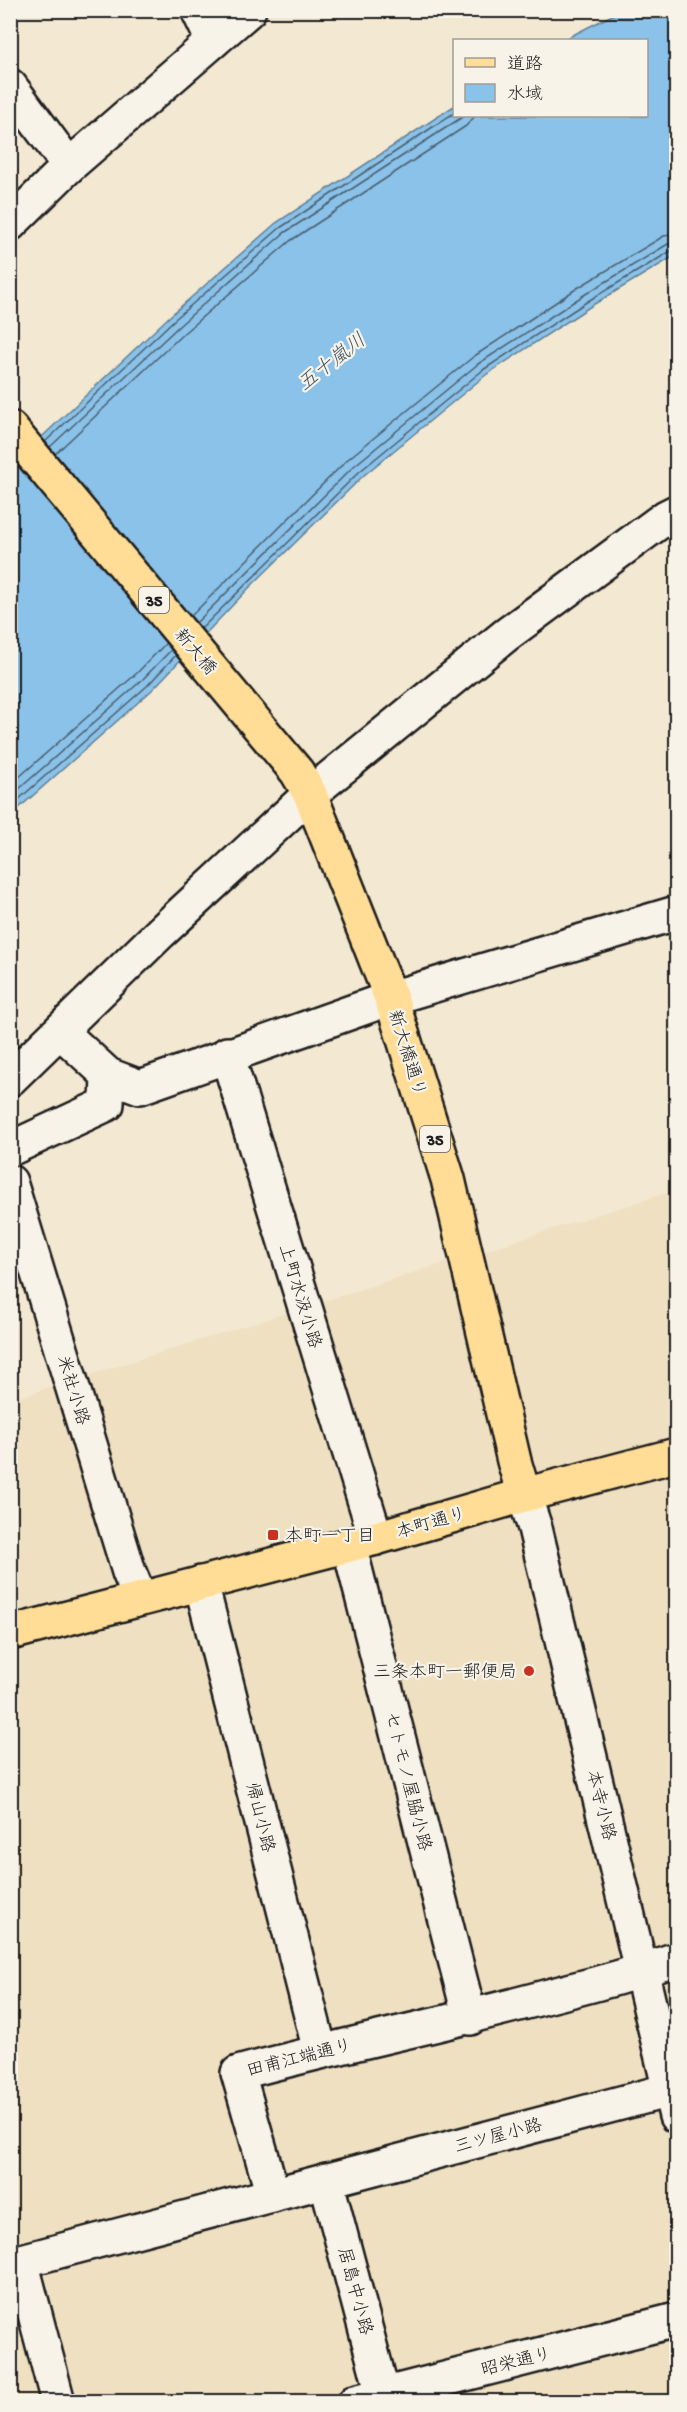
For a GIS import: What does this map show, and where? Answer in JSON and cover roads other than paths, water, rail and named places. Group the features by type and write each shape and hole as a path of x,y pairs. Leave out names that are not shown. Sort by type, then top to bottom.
{"main road":[{"name":"新大橋","path":"10,428 303,783"},
{"name":"新大橋通り","path":"303,783 391,998 448,1179 524,1495"},
{"name":"本町通り","path":"10,1633 363,1542 524,1495 676,1455"}],"street":[{"path":"198,10 213,41"},
{"path":"10,224 69,166 249,10"},
{"path":"10,86 69,166"},
{"path":"10,1079 159,933 303,783 666,517 676,512"},
{"path":"60,1031 108,1075 140,1087 227,1054 391,998 676,913"},
{"name":"上町水汲小路","path":"227,1054 363,1542"},
{"path":"10,1149 107,1104 108,1075"},
{"name":"米社小路","path":"10,1182 129,1572 140,1598"},
{"name":"本寺小路","path":"524,1495 538,1540 673,2103"},
{"name":"セトモノ屋脇小路","path":"363,1542 470,2018"},
{"name":"帰山小路","path":"201,1583 320,2051"},
{"name":"田甫江端通り","path":"273,2195 238,2073 320,2051 470,2018 642,1972 676,1959"},
{"name":"三ツ屋小路","path":"273,2195 326,2180 673,2103"},
{"name":"居島中小路","path":"326,2180 374,2399"},
{"path":"58,2402 13,2262 273,2195"},
{"name":"昭栄通り","path":"374,2399 676,2320"}],"water":[{"name":"五十嵐川","path":"620,11 676,11 676,255 591,306 487,374 363,476 248,589 152,690 11,815 11,466 170,316 276,223 453,107 453,117 648,117 648,39 565,39"}],"place":[{"name":"本町一丁目","path":"273,1535"},
{"name":"三条本町一郵便局","path":"529,1671"}]}
